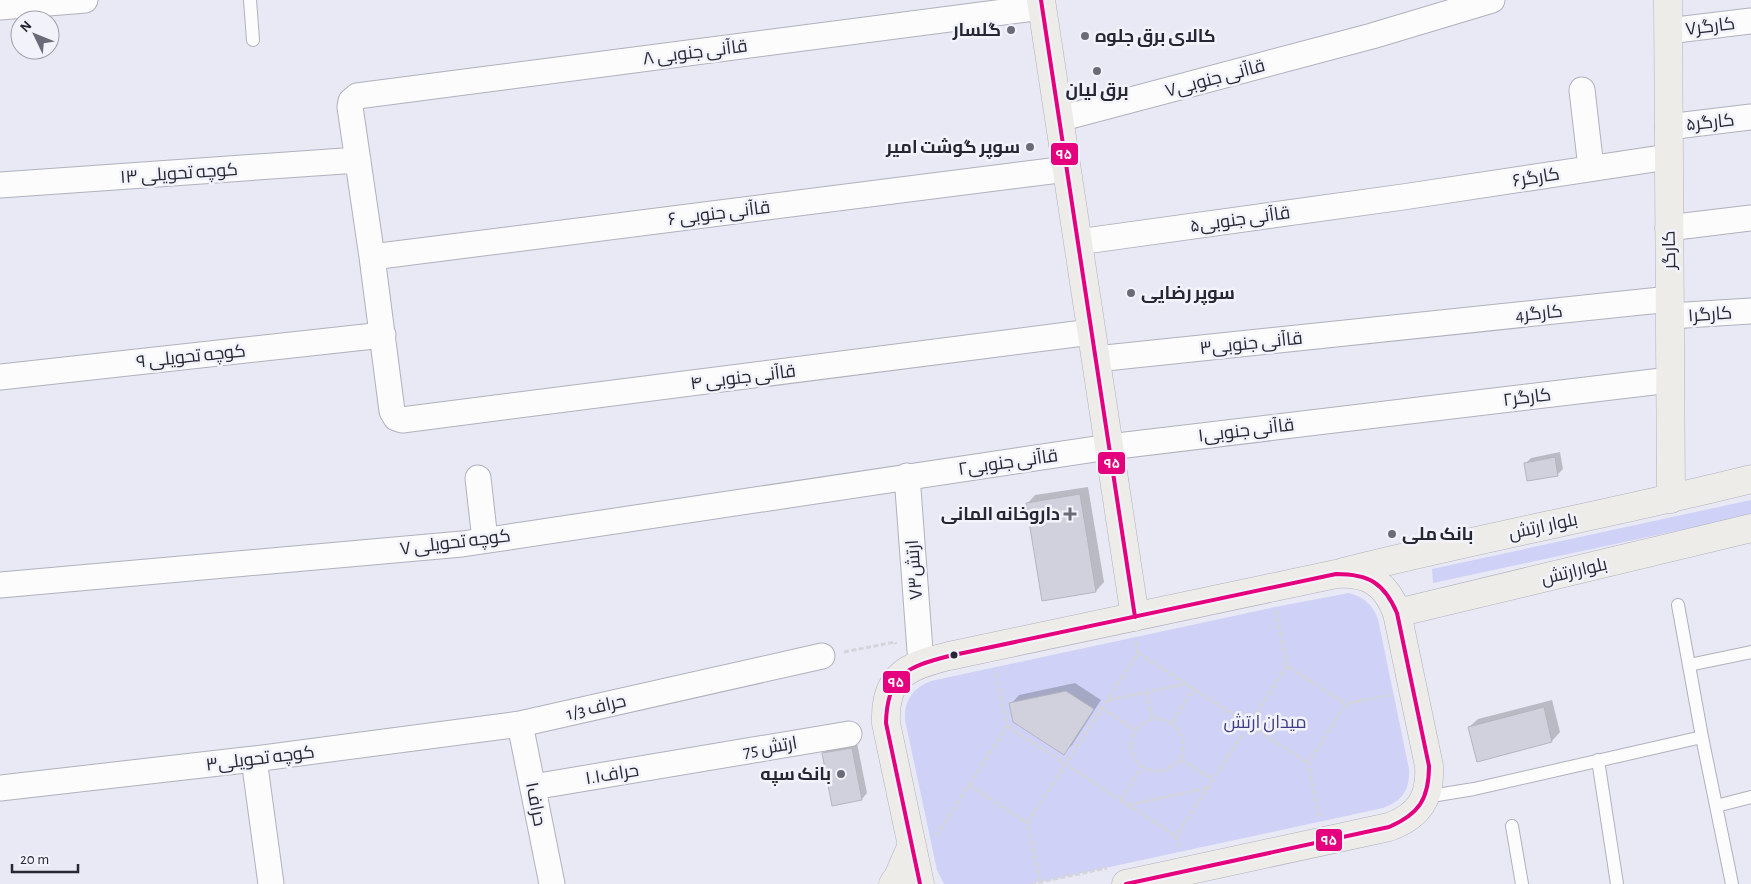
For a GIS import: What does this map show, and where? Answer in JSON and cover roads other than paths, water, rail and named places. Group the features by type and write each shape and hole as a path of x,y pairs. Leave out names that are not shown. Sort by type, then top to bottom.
{"main road":[{"name":"کارگر","path":"1668,0 1671,499"},
{"path":"1041,3 1135,618"},
{"name":"بلوار ارتش","path":"1336,574 1443,547 1671,499 1751,479"},
{"name":"بلوارارتش","path":"1397,613 1751,528"},
{"path":"920,884 886,723 885,708 889,692 911,670 991,648 1336,574 1351,573 1367,577 1381,586 1392,599 1397,613 1429,766 1430,781 1425,798 1416,812 1404,822 1389,828 1324,842 1120,875"},
{"path":"893,884 912,847"}],"street":[{"path":"0,7 85,0"},
{"name":"قاآنی جنوبی۷","path":"1059,119 1372,36 1492,0"},
{"name":"قاآنی جنوبی ۸","path":"358,160 350,107 351,101 357,96 1041,3"},
{"name":"کارگر۷","path":"1668,31 1751,21"},
{"path":"1582,90 1591,168"},
{"name":"کارگر۵","path":"1668,127 1751,117"},
{"name":"کارگر۶","path":"1403,197 1668,156"},
{"path":"358,160 383,335"},
{"name":"کوچه تحویلی ۱۳","path":"0,185 358,160"},
{"name":"قاآنی جنوبی ۶","path":"372,257 1067,170"},
{"name":"قاآنی جنوبی۵","path":"1078,242 1403,197"},
{"path":"1668,228 1751,218"},
{"name":"کارگر۱","path":"1670,308 1751,311"},
{"name":"4کارگر","path":"1407,326 1670,308"},
{"name":"قاآنی جنوبی۳","path":"1096,359 1407,326"},
{"name":"قاآنی جنوبی ۴","path":"383,335 392,411 396,418 402,420 1091,332"},
{"name":"کوچه تحویلی ۹","path":"0,377 383,335"},
{"name":"کارگر۲","path":"1383,413 1670,380"},
{"name":"قاآنی جنوبی۱","path":"1109,447 1383,413"},
{"name":"۲قاآنی جنوبی","path":"907,476 1109,447"},
{"name":"کوچه تحویلی ۷","path":"0,585 462,544 907,476"},
{"name":"ارتش۷۳","path":"907,476 911,670"},
{"path":"478,478 486,540"},
{"name":"1/3 حراف","path":"520,724 822,656"},
{"name":"کوچه تحویلی۳","path":"0,788 254,759 520,724"},
{"name":"حراف۱","path":"520,724 552,884"},
{"name":"75 ارتش","path":"691,761 848,734"},
{"path":"254,759 271,884"},
{"name":"حراف۱.۱","path":"533,787 691,761"}],"lane":[{"path":"250,0 253,40"},
{"path":"1678,605 1732,884"},
{"path":"1689,665 1751,652"},
{"path":"1425,798 1474,789 1702,736"},
{"path":"1598,760 1617,884"},
{"path":"1716,806 1751,797"},
{"path":"1512,826 1522,884"}],"place":[{"name":"گلسار","path":"1011,30"},
{"name":"کالای برق جلوه","path":"1085,36"},
{"name":"برق لیان","path":"1097,71"},
{"name":"سوپر گوشت امیر","path":"1030,147"},
{"name":"سوپر رضایی","path":"1131,293"},
{"name":"داروخانه المانی","path":"1070,514"},
{"name":"بانک ملی","path":"1392,534"},
{"name":"بانک سپه","path":"841,774"}],"park label":[{"name":"میدان ارتش","path":"1265,722"}]}
